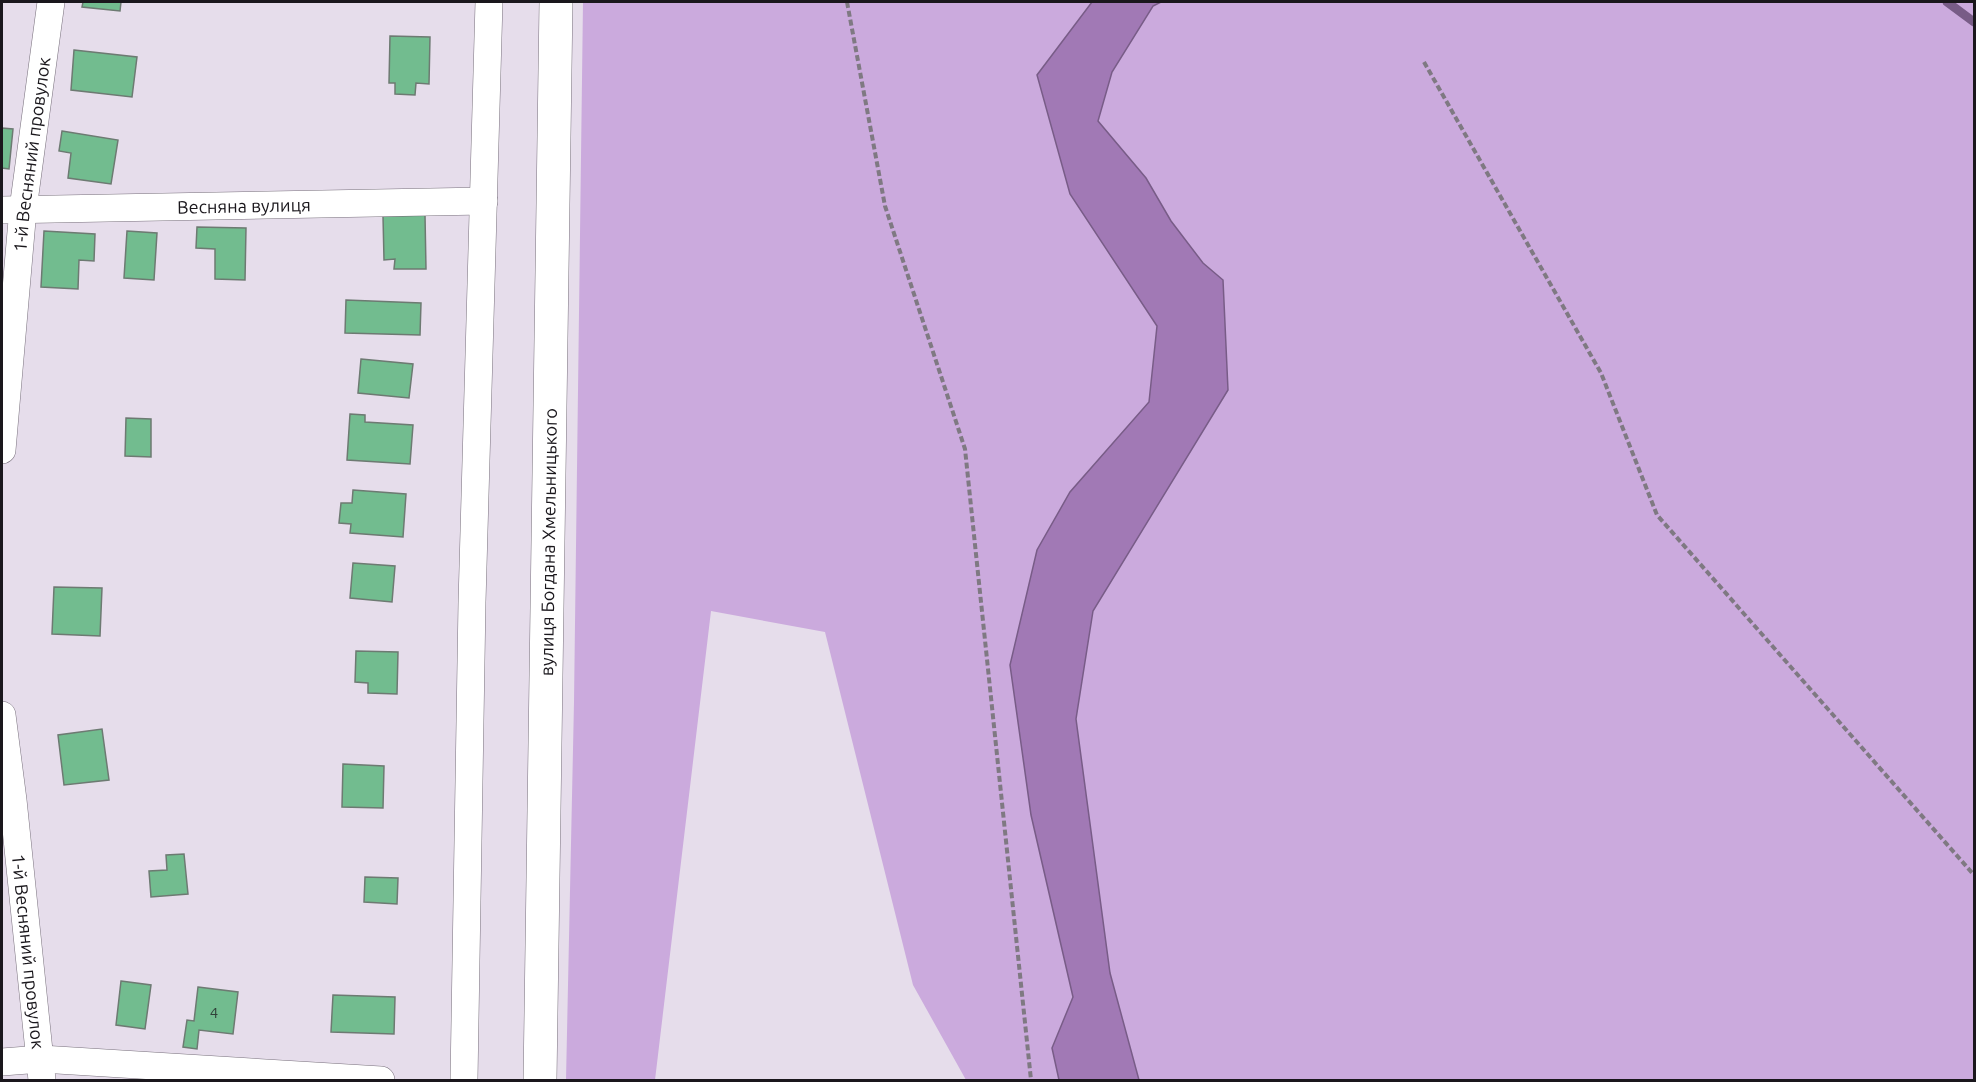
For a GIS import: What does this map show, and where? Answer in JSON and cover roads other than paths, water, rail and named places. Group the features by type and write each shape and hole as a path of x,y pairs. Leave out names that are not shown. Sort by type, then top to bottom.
{"main road":[{"name":"вулиця Богдана Хмельницького","path":"540,1080 556,2"}],"street":[{"name":"1-й Весняний провулок","path":"2,450 12,209 51,2"},
{"path":"464,1080 472,614 489,2"},
{"name":"Весняна вулиця","path":"12,209 484,201"},
{"name":"1-й Весняний провулок","path":"2,715 8,799 41,1070"},
{"path":"2,1062 41,1070 381,1080"}],"waterway":[{"path":"1947,2 1974,22"}]}
